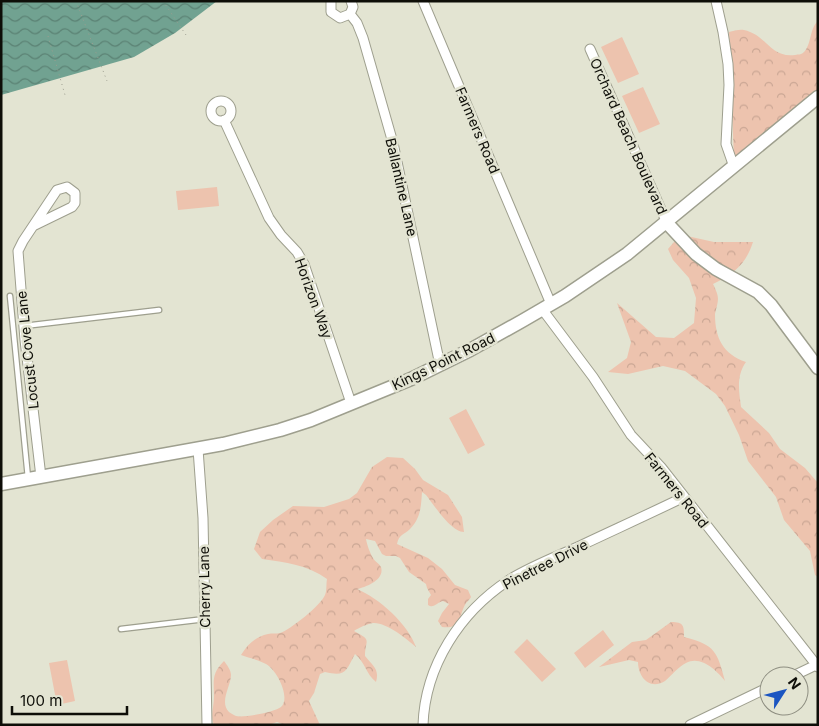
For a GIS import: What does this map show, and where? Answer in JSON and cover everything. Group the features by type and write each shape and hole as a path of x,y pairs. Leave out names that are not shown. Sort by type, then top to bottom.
{"main road":[{"name":"Kings Point Road","path":"1,484 198,449 280,430 411,379 470,350 547,307 620,260 818,97"},
{"path":"667,223 696,254 716,269 758,292 818,368"}],"street":[{"path":"331,1 330,8 336,17 344,18 350,14 351,1"},
{"name":"Farmers Road","path":"423,1 547,307 631,435 661,467 817,666"},
{"path":"716,1 728,64 726,144 734,167"},
{"name":"Ballantine Lane","path":"350,14 357,23 363,38 393,143 440,365"},
{"name":"Orchard Beach Boulevard","path":"590,49 667,223"},
{"name":"Horizon Way","path":"224,120 268,218 297,252 304,264 351,403"},
{"name":"Locust Cove Lane","path":"33,226 72,207 75,203 75,193 67,187 57,190 22,241 18,251 24,326 41,477"},
{"name":"Cherry Lane","path":"198,449 203,518 207,725"},
{"name":"Pinetree Drive","path":"423,725 428,691 440,658 461,624 477,605 510,579 684,497"},
{"path":"690,725 759,693"}],"lane":[{"path":"10,296 28,479"},
{"path":"24,326 159,310"},
{"path":"121,629 205,619"}],"path":[{"path":"76,1 108,81"},
{"path":"163,1 186,35"},
{"path":"48,36 65,95"}],"green space":[{"path":"818,21 818,90 734,159 729,32 742,30 752,33 774,50 787,55 795,55 802,54 806,50 813,28"},
{"path":"622,37 639,74 618,83 601,47"},
{"path":"643,87 660,124 639,133 622,96"},
{"path":"217,187 219,206 178,210 176,191"},
{"path":"687,236 714,242 753,242 743,262 733,272 713,284 718,297 715,323 719,338 726,350 738,359 746,362 739,378 741,407 769,433 780,449 805,468 818,483 818,577 815,575 810,551 784,520 776,497 748,461 739,435 725,406 716,394 685,371 663,366 628,374 608,372 627,358 631,342 617,303 656,337 674,338 694,323 696,298 689,278 673,260 668,249 674,242"},
{"path":"466,409 485,445 468,454 449,418"},
{"path":"387,457 403,458 423,480 448,495 462,517 464,532 459,531 448,523 422,492 420,512 416,521 410,529 400,536 397,544 428,558 442,569 455,585 468,590 471,597 466,603 457,624 442,627 438,621 449,604 443,601 434,606 428,605 428,599 431,595 426,584 409,572 400,558 382,554 375,541 366,539 371,554 381,567 381,572 378,579 374,582 357,589 366,593 392,613 412,638 416,647 384,625 373,623 365,625 354,631 367,641 365,656 376,670 376,682 355,654 347,668 341,673 325,672 320,674 314,693 309,701 320,725 285,725 277,722 269,725 214,725 212,714 214,678 224,661 231,673 225,699 226,708 229,712 236,716 245,716 266,713 281,707 284,703 284,691 274,672 263,663 241,655 249,644 256,639 263,635 285,631 298,622 318,605 326,593 327,579 320,574 296,565 262,559 254,549 260,532 293,506 324,507 349,499 357,493 372,467"},
{"path":"671,622 682,625 684,637 703,643 714,651 720,663 725,681 708,665 697,661 686,663 659,684 649,683 642,677 638,662 629,660 599,667 632,642 646,640"},
{"path":"603,630 614,645 585,668 574,653"},
{"path":"527,639 556,669 542,682 514,652"},
{"path":"67,660 75,701 57,705 49,663"}],"water":[{"path":"1,1 217,1 175,33 134,57 1,95"}]}
